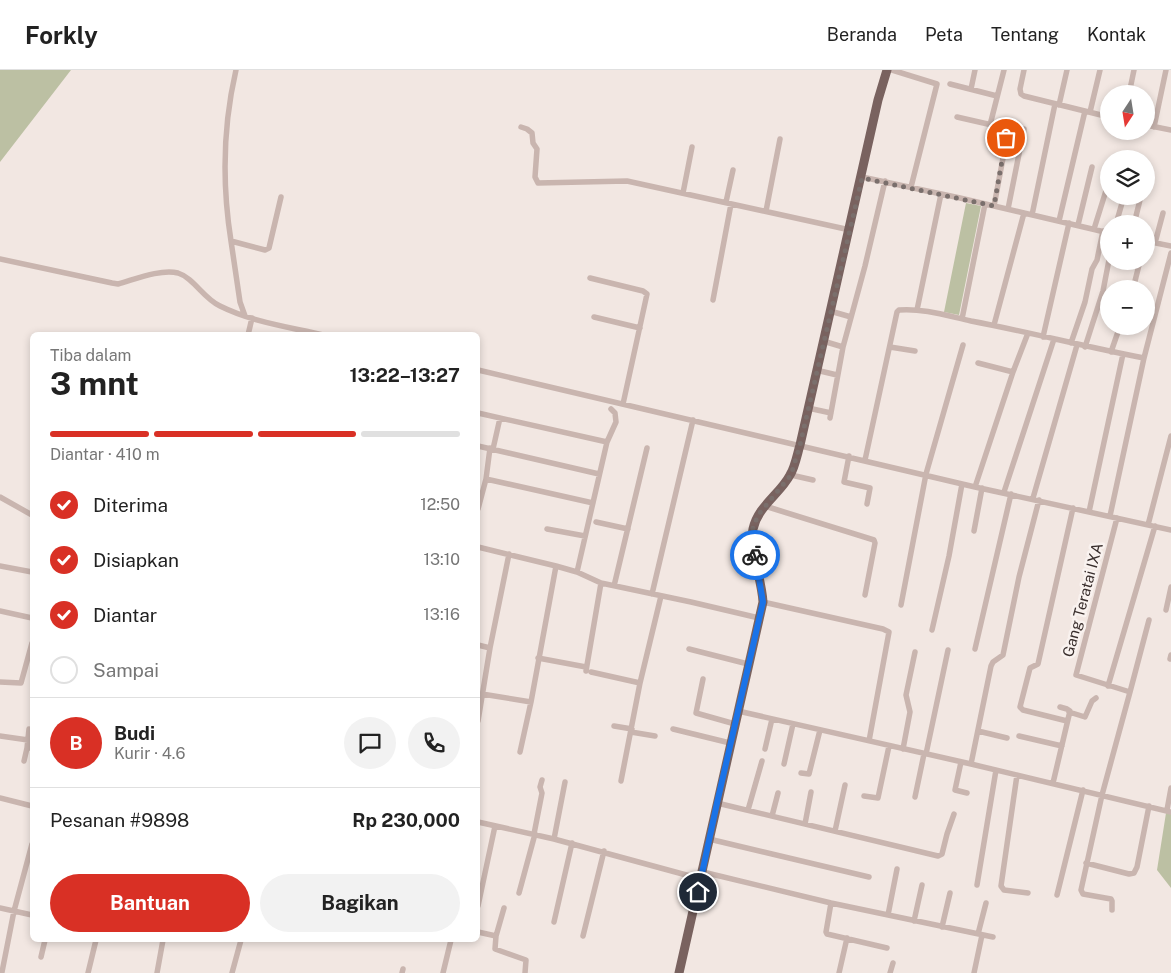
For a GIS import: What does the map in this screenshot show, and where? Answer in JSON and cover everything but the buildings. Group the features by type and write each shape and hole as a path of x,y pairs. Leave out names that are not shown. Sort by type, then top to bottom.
{"main road":[{"path":"680,973 763,602 752,541 753,528 758,515 791,475 800,445 862,178 878,100 887,70"}],"street":[{"path":"236,70 228,110 225,161 227,210 240,302 245,316"},
{"path":"892,70 937,84 911,187"},
{"path":"917,77 919,70"},
{"path":"971,89 975,70"},
{"path":"957,117 992,126 1004,70"},
{"path":"1024,70 1020,89 1021,94 1100,115"},
{"path":"1032,215 1057,104 1067,70"},
{"path":"1060,221 1100,70"},
{"path":"1131,85 1134,70"},
{"path":"1155,121 1166,70"},
{"path":"950,84 997,96"},
{"path":"994,206 1010,121"},
{"path":"1155,126 1171,130"},
{"path":"521,127 527,128 532,133 533,143 537,149 534,177 538,183 620,181 850,230"},
{"path":"1008,209 1024,129"},
{"path":"766,211 780,139"},
{"path":"683,193 692,147"},
{"path":"1078,225 1092,167"},
{"path":"713,300 733,170"},
{"path":"862,178 885,181 1100,230"},
{"path":"808,408 831,415 837,376 885,181"},
{"path":"917,310 941,194"},
{"path":"231,241 265,250 269,248 282,197"},
{"path":"962,319 985,204"},
{"path":"1094,229 1102,205"},
{"path":"994,325 1024,213"},
{"path":"1162,213 1155,243 1171,246"},
{"path":"1043,337 1069,224"},
{"path":"971,764 991,664 1003,655 1036,499 1092,269 1100,251"},
{"path":"1110,516 1144,358 1171,253"},
{"path":"0,258 112,284 164,272 178,273 188,278 208,299 221,306 245,316 310,332"},
{"path":"1085,347 1103,290 1107,270"},
{"path":"590,278 646,292 623,404"},
{"path":"865,460 897,311 917,310 1144,358"},
{"path":"830,311 851,317"},
{"path":"594,317 640,328"},
{"path":"249,332 252,318"},
{"path":"975,486 1028,333"},
{"path":"1111,352 1116,335"},
{"path":"975,650 1007,493 1054,339"},
{"path":"823,340 844,347"},
{"path":"901,605 926,474 963,345"},
{"path":"890,347 915,351"},
{"path":"1089,512 1123,354"},
{"path":"978,363 1013,372"},
{"path":"480,370 962,484 1171,530"},
{"path":"816,370 837,376"},
{"path":"577,572 607,442 616,422 615,413 612,409"},
{"path":"480,413 607,442"},
{"path":"480,502 500,418"},
{"path":"652,594 693,420"},
{"path":"1148,525 1171,436"},
{"path":"480,446 599,474"},
{"path":"614,586 647,448"},
{"path":"849,456 844,482 870,488 867,504"},
{"path":"791,475 813,480"},
{"path":"486,479 593,503"},
{"path":"932,630 962,484"},
{"path":"974,531 982,488"},
{"path":"0,497 30,514"},
{"path":"765,506 874,540 865,595"},
{"path":"1067,721 1023,710 1020,707 1030,668 1038,664 1073,508"},
{"name":"Gang Teratai IXA","path":"1117,518 1076,675 1130,692"},
{"path":"596,522 628,529"},
{"path":"1108,686 1155,526"},
{"path":"547,529 585,536"},
{"path":"480,547 577,572 601,583 759,618"},
{"path":"480,708 509,554"},
{"path":"0,566 30,572"},
{"path":"520,752 556,566"},
{"path":"588,670 601,583"},
{"path":"1166,610 1171,587"},
{"path":"621,781 640,683 661,596"},
{"path":"763,602 883,629 889,632 869,741"},
{"path":"0,611 30,618"},
{"path":"1112,910 1111,899 1081,892 1102,795 1149,620"},
{"path":"480,646 490,648"},
{"path":"689,649 748,664"},
{"path":"0,682 21,683 30,650"},
{"path":"915,797 948,650"},
{"path":"903,749 910,712 906,694 915,652"},
{"path":"538,658 640,683"},
{"path":"703,679 696,714 735,724"},
{"path":"482,694 531,702"},
{"path":"1060,707 1085,717 1092,701 1096,698"},
{"path":"738,711 1169,811 1171,788"},
{"path":"1053,783 1069,711"},
{"path":"765,749 772,719"},
{"path":"784,764 793,724"},
{"path":"614,726 655,736"},
{"path":"24,761 30,748 28,740 29,728"},
{"path":"673,729 730,743"},
{"path":"801,773 809,774 820,730"},
{"path":"978,731 1007,738"},
{"path":"0,736 28,740"},
{"path":"1019,736 1062,746"},
{"path":"864,796 878,798 889,746"},
{"path":"748,810 762,761"},
{"path":"961,762 955,790 967,793"},
{"path":"977,885 996,770"},
{"path":"1016,775 1001,886 1004,890 1028,894"},
{"path":"520,893 542,793 540,787 542,780"},
{"path":"554,838 565,782"},
{"path":"835,831 845,785"},
{"path":"1057,895 1083,790"},
{"path":"804,824 811,792"},
{"path":"772,816 778,793"},
{"path":"0,798 30,806"},
{"path":"717,803 938,856 944,850 946,834 954,814"},
{"path":"1086,863 1129,874 1134,873 1137,867 1149,806"},
{"path":"480,822 554,838 702,875 993,937"},
{"path":"480,897 495,826"},
{"path":"709,839 869,877"},
{"path":"554,922 572,843"},
{"path":"2,972 14,911 30,851"},
{"path":"583,936 604,851"},
{"path":"888,915 897,869"},
{"path":"914,921 922,885"},
{"path":"942,927 950,892"},
{"path":"831,903 826,932 829,935 887,948"},
{"path":"974,973 986,903"},
{"path":"0,908 30,915"},
{"path":"504,908 496,936 495,949 526,960 524,973"},
{"path":"480,932 496,936"},
{"path":"839,973 847,938"},
{"path":"41,956 44,942"},
{"path":"88,973 96,942"},
{"path":"157,973 163,942"},
{"path":"232,973 240,942"},
{"path":"443,973 451,942"},
{"path":"890,973 893,963"}],"green space":[{"path":"0,70 71,70 0,162"},
{"path":"966,203 981,206 959,315 944,312"},
{"path":"1166,813 1171,814 1171,888 1157,870"}],"way so far":[{"path":"755,555 752,541 753,528 758,515 791,475 800,445 862,178 885,181 994,206 1006,138"}],"route":[{"path":"698,892 762,610 762,590 755,555"}]}
